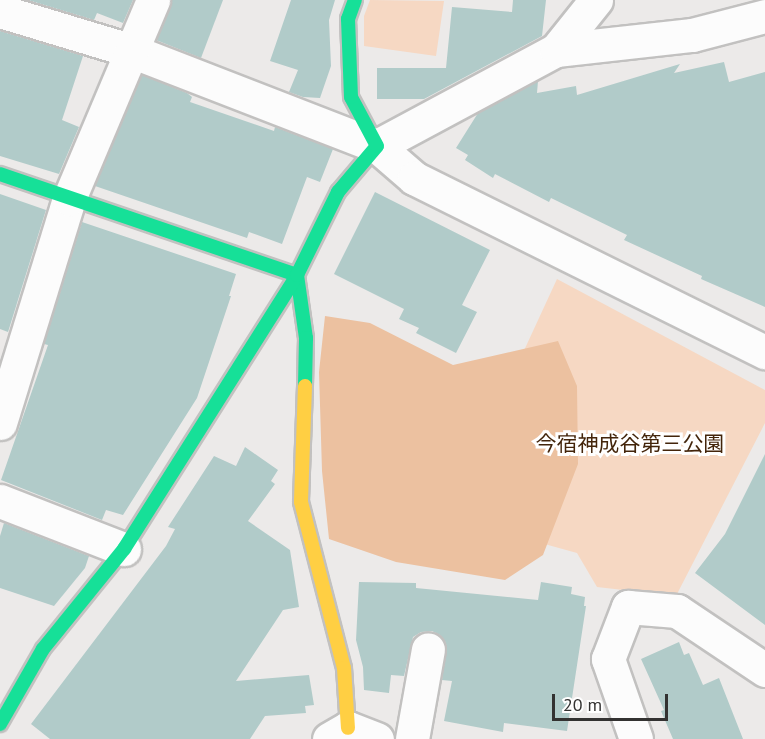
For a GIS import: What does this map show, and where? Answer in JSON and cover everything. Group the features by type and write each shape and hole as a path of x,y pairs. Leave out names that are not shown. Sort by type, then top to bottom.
{"street":[{"path":"0,423 69,199 129,50 153,0"},
{"path":"355,0 348,20 351,97 377,146"},
{"path":"556,50 596,0"},
{"path":"0,11 129,50 377,146 414,178 765,352"},
{"path":"0,724 43,648 124,549 297,275 338,192 377,146 556,50 692,35 765,16"},
{"path":"0,174 297,275"},
{"path":"297,275 306,338 301,502 344,668 351,736"},
{"path":"0,501 124,549"},
{"path":"631,737 608,659 628,607 677,611 765,669"},
{"path":"412,739 428,648"}],"green space":[{"path":"370,0 444,1 436,56 364,46 364,16"},
{"name":"今宿神成谷第三公園","path":"557,279 765,390 765,423 676,596 597,587 577,553 512,535 515,370"}],"shaded area":[{"path":"325,316 370,323 453,365 558,341 577,386 578,464 543,555 505,580 396,562 329,539 322,471 319,372"}],"building":[{"path":"28,0 133,0 123,23 97,13 94,20"},
{"path":"171,0 223,0 201,58 156,40"},
{"path":"291,0 335,0 329,20 331,66 320,98 303,97 289,92 298,70 270,61"},
{"path":"513,0 546,0 542,36 424,99 377,99 377,68 446,68 452,7 512,12"},
{"path":"0,31 83,56 62,120 79,127 59,174 0,156"},
{"path":"724,62 729,82 765,72 765,307 701,279 702,276 624,240 627,235 551,198 549,202 495,174 493,178 465,160 468,155 456,148 478,113 538,81 537,93 576,86 577,95 680,64 674,73"},
{"path":"142,75 187,93 192,97 190,102 274,131 275,127 333,149 320,182 307,177 282,244 249,232 247,238 95,186"},
{"path":"375,192 490,250 462,305 477,312 456,353 416,333 419,328 399,319 404,309 334,274"},
{"path":"0,194 46,210 8,332 0,329"},
{"path":"82,222 236,274 229,296 231,296 197,398 123,515 106,510 102,520 1,480 48,345 44,344"},
{"path":"245,447 278,470 271,481 275,484 248,521 290,550 299,607 283,610 236,681 309,675 314,705 305,706 306,713 265,716 250,739 50,739 31,724 166,546 175,529 168,527 214,456 236,466"},
{"path":"765,454 765,625 695,573 725,534"},
{"path":"4,523 89,556 85,568 54,606 0,588 0,536"},
{"path":"359,582 416,583 416,588 538,600 541,582 572,587 571,594 585,597 584,606 586,606 567,731 504,723 503,732 444,721 452,681 442,680 446,643 440,635 432,631 421,632 413,637 404,676 391,675 389,693 364,690 363,667 356,640"},
{"path":"679,642 684,655 689,653 703,685 719,678 743,739 673,739 661,711 664,710 641,659"}],"traffic: fast":[{"path":"0,724 43,649 124,549 297,275 338,192 377,146 351,97 348,19 355,0"},
{"path":"0,174 297,275 306,338 305,386"}],"traffic: slow":[{"path":"305,386 301,502 344,668 348,728"}]}
